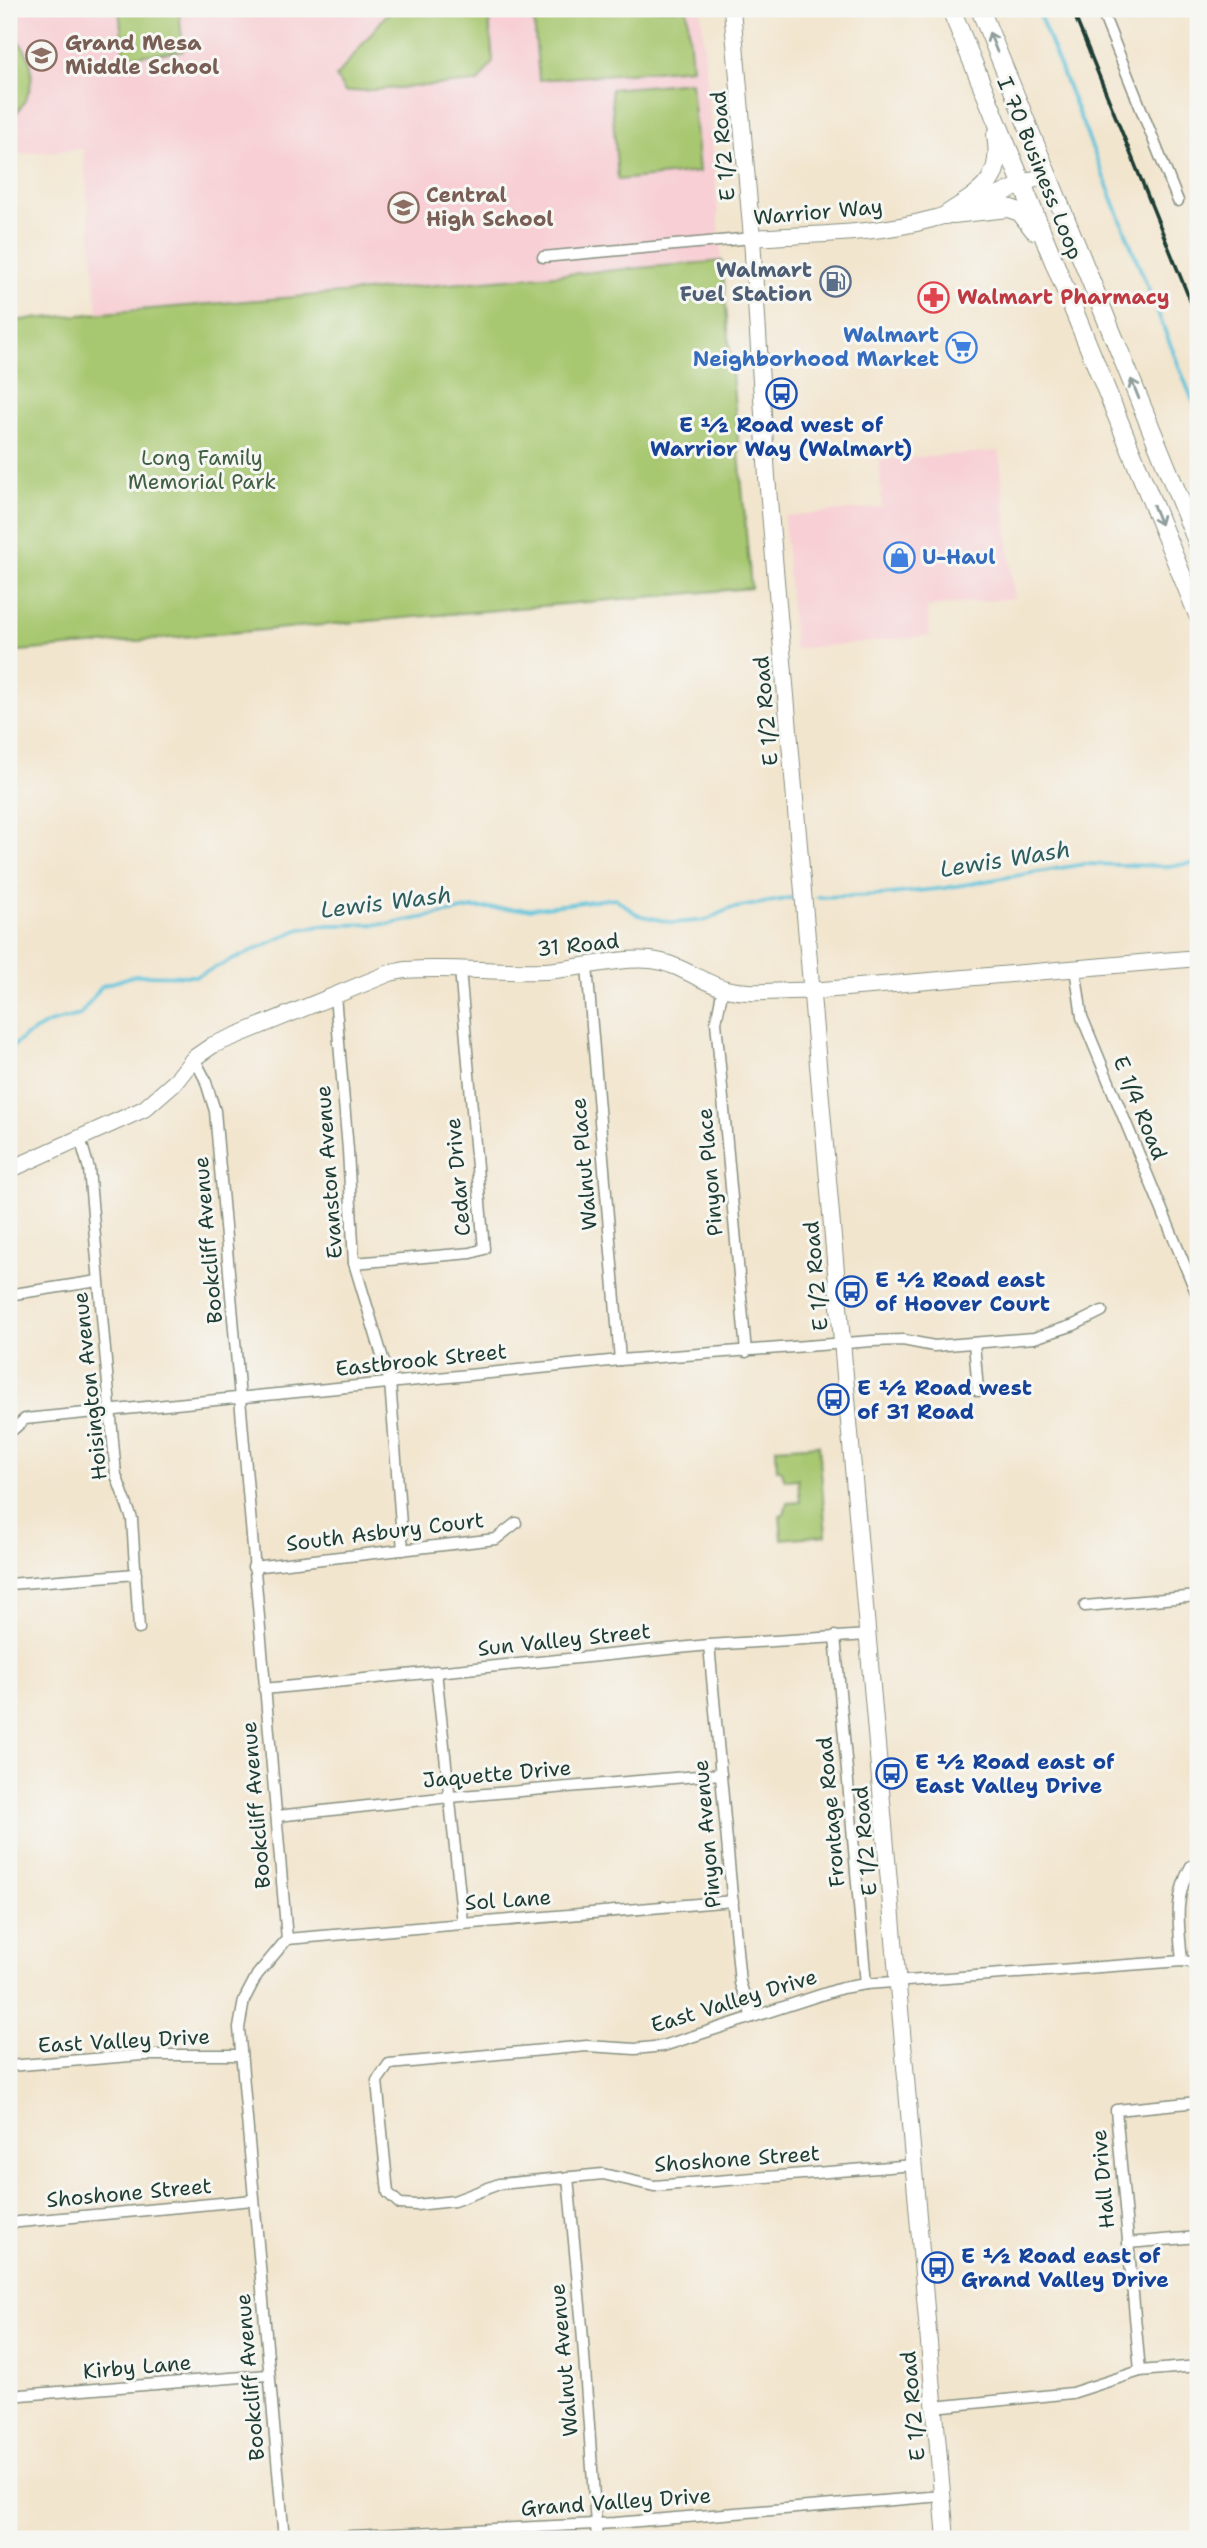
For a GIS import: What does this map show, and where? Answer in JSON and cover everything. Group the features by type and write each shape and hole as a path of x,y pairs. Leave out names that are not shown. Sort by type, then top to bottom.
{"main road":[{"name":"E 1/2 Road","path":"732,9 752,238 767,477 946,2539"},
{"name":"I 70 Business Loop","path":"951,9 1198,615"},
{"name":"I 70 Business Loop","path":"980,9 1198,544"},
{"path":"946,215 981,192 990,183 997,169 999,151 996,132 976,71"},
{"name":"Warrior Way","path":"752,238 891,227 946,215 1046,174"},
{"path":"946,215 1002,208 1020,212 1037,234 1066,291"},
{"name":"31 Road","path":"9,1170 144,1109 176,1081 194,1058 232,1036 390,973 405,970 535,971 651,960 670,964 723,988 750,994 1198,958"}],"street":[{"path":"1101,9 1178,201"},
{"name":"Warrior Way","path":"543,257 752,238"},
{"name":"Walnut Place","path":"587,966 620,1360"},
{"name":"E 1/4 Road","path":"1075,968 1082,1017 1193,1272 1198,1297"},
{"name":"Cedar Drive","path":"354,1263 484,1250 460,969"},
{"name":"Pinyon Place","path":"723,988 716,1022 746,1352"},
{"name":"Evanston Avenue","path":"335,995 354,1263 390,1382 403,1550"},
{"name":"Bookcliff Avenue","path":"194,1058 205,1079 215,1111 287,1938 257,1975 244,2000 239,2028 284,2539"},
{"name":"Hoisington Avenue","path":"80,1138 89,1169 116,1475 132,1518 139,1629"},
{"path":"9,1299 14,1294 98,1281"},
{"name":"Eastbrook Street","path":"9,1433 24,1419 620,1360 843,1343 903,1340 934,1346 1034,1338 1074,1325 1102,1311"},
{"path":"974,1343 978,1391"},
{"name":"South Asbury Court","path":"253,1567 496,1539 516,1523"},
{"path":"9,1584 136,1574"},
{"path":"1085,1606 1198,1596"},
{"name":"Sun Valley Street","path":"264,1689 709,1645 868,1635"},
{"name":"Frontage Road","path":"835,1636 866,1984"},
{"name":"Pinyon Avenue","path":"709,1645 740,1983 752,2017"},
{"path":"436,1671 463,1923"},
{"name":"Jaquette Drive","path":"277,1816 450,1797 721,1774"},
{"path":"1182,1961 1178,1909 1182,1883 1191,1866"},
{"name":"Sol Lane","path":"287,1938 733,1901"},
{"name":"East Valley Drive","path":"400,2204 388,2193 378,2111 377,2081 388,2064 587,2046 635,2049 663,2046 842,1988 866,1984 1182,1961 1198,1963"},
{"name":"East Valley Drive","path":"9,2066 142,2055 242,2055"},
{"name":"Hall Drive","path":"1140,2371 1116,2110 1198,2102"},
{"name":"Shoshone Street","path":"400,2204 454,2201 499,2184 603,2174 654,2186 914,2165"},
{"name":"Walnut Avenue","path":"568,2177 597,2539"},
{"name":"Shoshone Street","path":"9,2223 253,2200"},
{"path":"1129,2243 1198,2237"},
{"path":"934,2407 1072,2393 1140,2371 1198,2366"},
{"name":"Kirby Lane","path":"9,2396 268,2375"},
{"name":"Grand Valley Drive","path":"293,2539 596,2525 942,2496"}],"shaded area":[{"name":"Central High School","path":"9,9 701,9 722,261 98,312 83,149 9,155"},
{"name":"U-Haul","path":"999,451 1014,598 927,607 930,636 794,649 784,516 882,507 879,460"}],"green space":[{"path":"119,9 179,9 183,51 124,57"},
{"path":"391,9 488,9 493,62 478,82 345,92 336,77"},
{"path":"533,9 687,9 692,68 539,80"},
{"path":"9,34 27,53 32,76 25,100 9,120"},
{"path":"691,82 699,172 618,180 611,89"},
{"name":"Long Family Memorial Park","path":"722,261 751,588 9,652 9,321"},
{"path":"819,1445 826,1535 782,1539 780,1515 784,1514 787,1503 800,1502 798,1479 785,1480 781,1470 777,1470 776,1448"}],"waterway":[{"path":"1037,9 1198,414"},
{"name":"Lewis Wash","path":"817,897 882,895 945,888 1084,864 1166,866 1198,863"},
{"name":"Lewis Wash","path":"9,1050 24,1037 49,1023 80,1015 102,986 136,975 197,976 300,929 329,925 390,924 473,908 530,909 615,898 638,915 674,923 707,920 729,909 791,898"}],"railway":[{"path":"1072,9 1198,320"}],"place":[{"name":"Grand Mesa Middle School","path":"42,55"},
{"name":"Central High School","path":"403,207"},
{"name":"Walmart Fuel Station","path":"835,282"},
{"name":"Walmart Pharmacy","path":"934,297"},
{"name":"Walmart Neighborhood Market","path":"962,347"},
{"name":"E ½ Road west of Warrior Way (Walmart)","path":"781,393"},
{"name":"U-Haul","path":"899,557"},
{"name":"E ½ Road east of Hoover Court","path":"852,1292"},
{"name":"E ½ Road west of 31 Road","path":"834,1400"},
{"name":"E ½ Road east of East Valley Drive","path":"892,1774"},
{"name":"E ½ Road east of Grand Valley Drive","path":"938,2268"}]}
